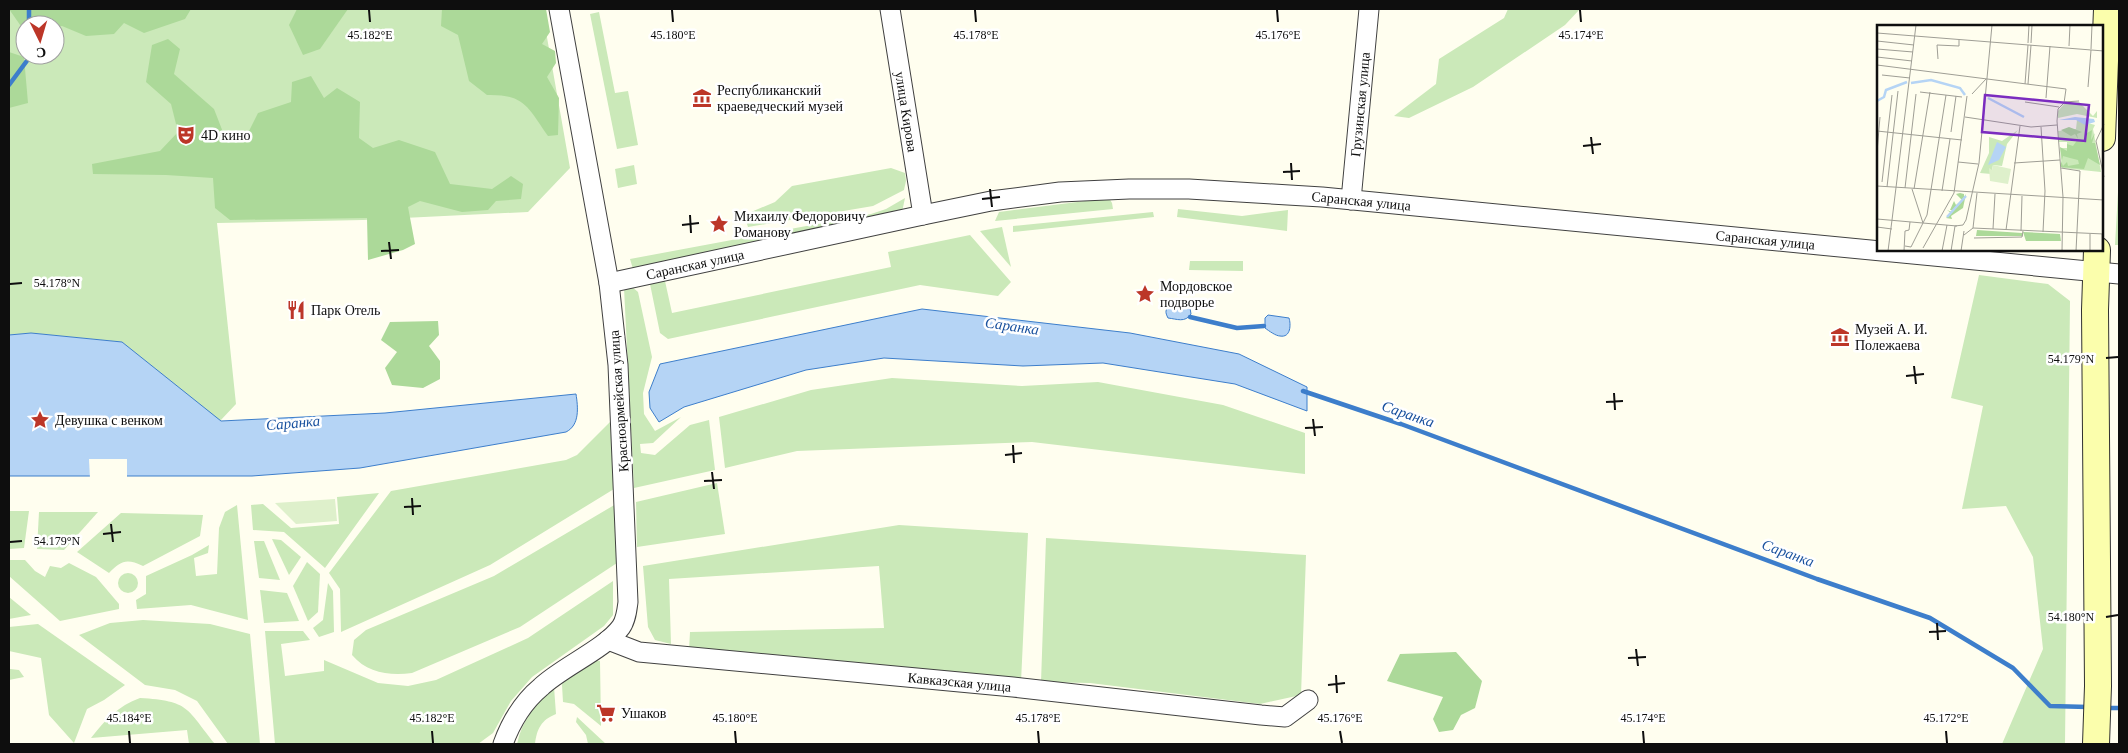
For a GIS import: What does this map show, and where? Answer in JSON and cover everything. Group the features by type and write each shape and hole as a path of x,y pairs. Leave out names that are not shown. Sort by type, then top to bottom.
{"main road":[{"path":"2103,116 2108,9"},
{"path":"2096,744 2098,676 2095,310 2104,266"}],"street":[{"name":"Красноармейская улица","path":"503,744 514,719 524,704 540,687 560,671 608,640 621,627 628,602 618,366 609,283 560,9"},
{"name":"улица Кирова","path":"890,9 922,215"},
{"name":"Грузинская улица","path":"1351,200 1369,9"},
{"name":"Саранская улица","path":"609,283 922,215 991,202 1060,192 1129,189 1190,189 1351,200 1877,246"},
{"name":"Саранская улица","path":"1933,251 2104,266"},
{"name":"Кавказская улица","path":"608,640 639,652 1013,687 1261,715 1285,717 1308,700"}],"green space":[{"path":"9,9 542,9 570,168 528,212 363,220 217,223 236,404 220,421 122,342 31,333 9,335"},
{"path":"9,9 191,9 185,19 144,33 124,23 114,34 86,36 65,27 65,15 15,15 15,18"},
{"path":"297,9 348,9 320,49 303,55 289,25"},
{"path":"442,9 546,9 550,32 542,44 555,51 556,63 547,77 559,98 558,135 548,136 530,110 518,100 500,95 487,95 469,81 458,35 441,26"},
{"path":"1508,9 1580,9 1565,25 1473,87 1409,118 1394,116 1436,84 1439,59 1504,18"},
{"path":"599,12 615,93 628,91 638,145 617,149 590,14"},
{"path":"168,39 180,49 174,74 214,109 226,140 245,139 258,113 291,102 292,82 311,76 324,98 337,88 360,102 359,138 373,148 399,140 435,152 450,184 492,189 511,176 523,184 521,199 496,201 488,210 462,212 420,201 408,207 415,244 403,250 368,260 367,218 230,220 215,208 213,178 93,174 92,164 160,151 178,132 171,104 146,82 152,45"},
{"path":"9,52 15,54 15,65 25,65 28,103 9,108"},
{"path":"634,165 637,184 618,188 615,169"},
{"path":"891,168 905,173 904,190 873,206 748,227 744,215 775,202 792,186"},
{"path":"2119,174 2119,245 2115,245"},
{"path":"905,198 902,212 633,269 630,259 871,214 886,209"},
{"path":"1109,198 1113,209 995,221 999,212"},
{"path":"1178,209 1242,216 1288,210 1287,231 1177,217"},
{"path":"1153,212 1154,217 1013,232 1013,226"},
{"path":"1002,227 1011,267 980,231"},
{"path":"970,235 1011,282 998,296 920,285 668,339 660,333 650,284 653,281 665,281 672,313 891,267 888,252"},
{"path":"1190,261 1243,261 1243,271 1189,270"},
{"path":"1979,275 2048,284 2070,301 2065,744 2002,744 2043,649 2033,557 2006,506 1962,509 1983,406 1951,398"},
{"path":"631,286 638,292 652,357 643,393 644,414 655,431 681,417 653,443 640,444 641,453 655,455 690,425 709,420 715,470 634,488 624,288"},
{"path":"438,321 439,335 429,346 440,361 440,379 423,388 392,385 385,368 397,352 381,340 390,322"},
{"path":"892,378 1022,386 1098,382 1223,405 1305,433 1305,474 1032,442 797,451 725,468 719,417 811,390"},
{"path":"610,422 614,489 490,565 341,632 340,589 329,573 391,491 566,460 577,455"},
{"path":"717,483 725,534 637,547 636,502"},
{"path":"379,493 325,568 284,532 253,530 251,505 263,504 291,528 339,524 337,497"},
{"path":"335,499 337,521 296,524 275,503"},
{"path":"616,504 617,563 520,627 412,673 395,674 379,672 365,666 352,655 354,640 366,630 494,576"},
{"path":"237,505 248,620 191,605 137,609 136,600 146,594 146,576 209,545 208,553 194,558 196,576 217,574 219,528 225,512"},
{"path":"9,511 29,511 24,548 9,549"},
{"path":"39,512 98,512 64,550 37,549"},
{"path":"121,513 203,515 200,536 143,566 132,562 124,562 109,573 77,552"},
{"path":"899,525 1028,533 1021,682 689,650 690,632 884,628 879,566 669,579 671,644 655,640 648,627 643,566"},
{"path":"1046,538 1306,555 1301,695 1260,704 1090,683 1041,682"},
{"path":"272,539 281,540 301,557 289,575"},
{"path":"254,541 264,541 280,580 259,578"},
{"path":"10,560 25,560 35,571 45,577 50,566 61,568 69,563 96,577 119,604 119,609 60,621 9,576"},
{"path":"307,562 320,574 318,612 308,621 293,586"},
{"path":"124,573 132,573 138,579 138,587 132,593 124,593 118,587 118,579"},
{"path":"613,581 613,615 604,626 532,677 511,701 493,733 478,744 275,744 265,631 303,631 310,640 281,644 285,676 324,671 324,660 378,683 408,686 436,680 528,638"},
{"path":"328,583 333,591 334,632 319,637 313,628 323,620"},
{"path":"260,590 287,593 299,621 264,623"},
{"path":"9,597 31,615 9,619"},
{"path":"143,620 210,624 250,634 260,744 228,744 197,701 175,690 145,685 79,635 110,623"},
{"path":"38,624 125,685 87,709 74,743 49,715 41,658 9,651 9,627"},
{"path":"1456,652 1482,681 1475,708 1461,715 1453,730 1439,732 1433,719 1443,697 1387,681 1400,654"},
{"path":"593,660 600,661 601,726 574,704 563,702 562,685 564,678"},
{"path":"10,669 19,670 24,677 9,680"},
{"path":"554,687 556,714 543,722 537,734 535,744 517,744 522,727 531,712"},
{"path":"140,698 169,701 178,704 192,714 215,744 189,744 187,730 91,738 112,714"},
{"path":"577,717 606,744 588,744 586,735 576,722"}],"water":[{"path":"1184,304 1190,308 1191,314 1189,317 1181,320 1168,318 1166,311 1170,305"},
{"path":"922,309 1130,333 1239,354 1307,387 1307,411 1235,384 1103,363 1023,366 884,358 806,370 684,407 659,422 650,408 649,392 660,364"},
{"path":"1268,315 1289,318 1290,327 1286,335 1278,336 1265,328 1265,318"},
{"path":"31,333 122,342 221,421 385,413 576,394 577,415 574,425 566,432 360,468 252,476 9,476 9,335"}],"pier":[{"path":"89,459 127,459 127,479 90,479"}],"waterway":[{"path":"29,9 29,15"},
{"path":"9,85 24,65"},
{"path":"1190,317 1237,328 1264,326"},
{"name":"Саранка","path":"1303,391 1401,424 1817,579 1930,618 2013,668 2050,706 2088,707"},
{"name":"Саранка","path":"2106,708 2119,708"}],"place":[{"name":"Республиканский краеведческий музей","path":"702,98"},
{"name":"4D кино","path":"186,135"},
{"name":"Михаилу Федоровичу Романову","path":"719,224"},
{"name":"Мордовское подворье","path":"1145,294"},
{"name":"Парк Отель","path":"296,310"},
{"name":"Музей А. И. Полежаева","path":"1840,337"},
{"name":"Девушка с венком","path":"40,420"},
{"name":"Ушаков","path":"606,713"}]}
